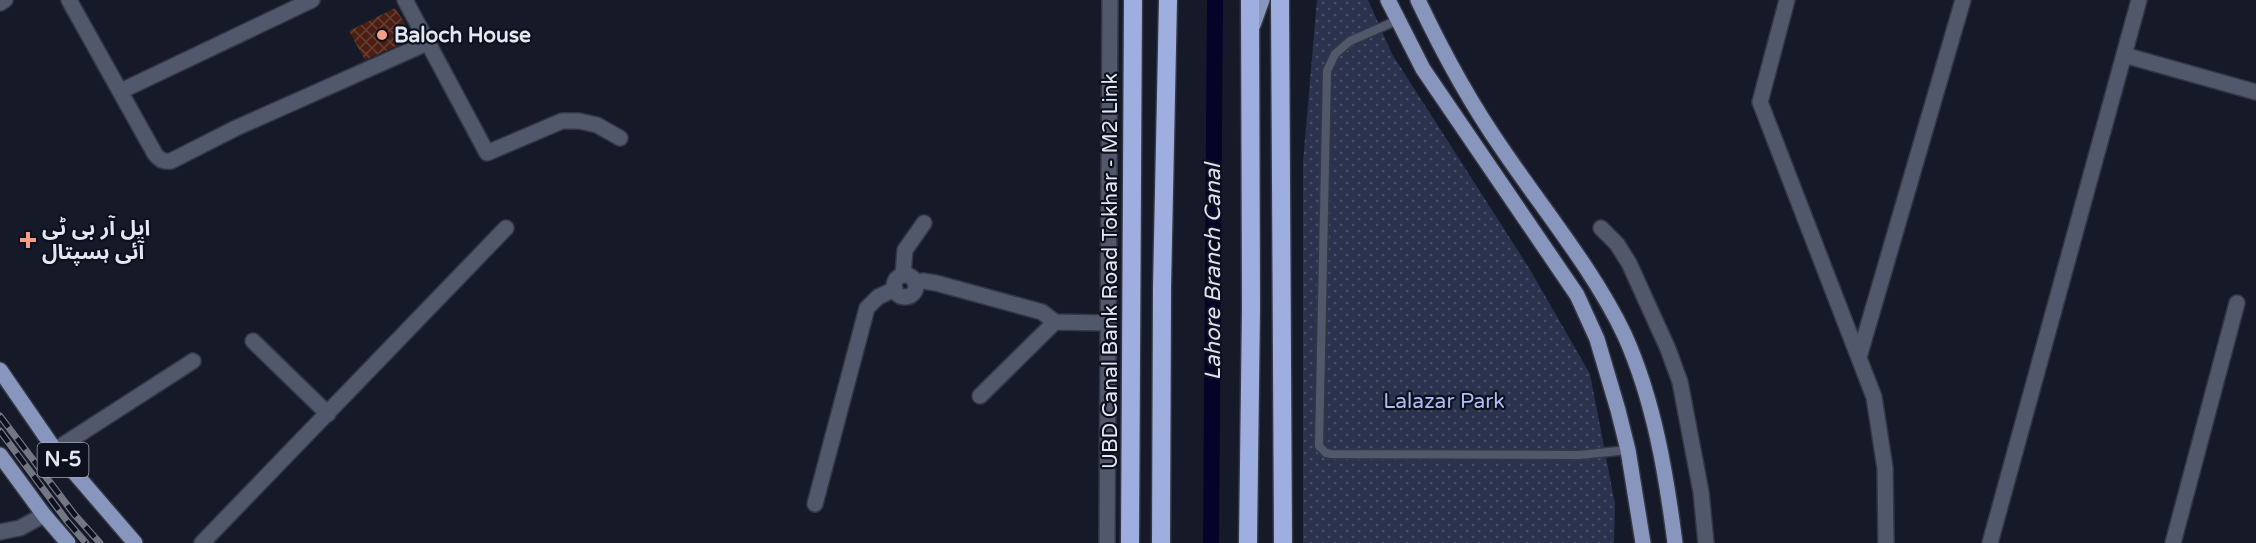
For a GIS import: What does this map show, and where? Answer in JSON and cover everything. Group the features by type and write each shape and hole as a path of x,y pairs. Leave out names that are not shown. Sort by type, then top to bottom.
{"highway":[{"name":"UBD Canal Bank Road Tokhar - M2 Link","path":"1130,543 1133,0"},
{"path":"1161,543 1162,288 1168,0"},
{"path":"1248,543 1251,308 1250,0"},
{"path":"1280,0 1283,543"}],"main road":[{"path":"1250,33 1262,0"},
{"path":"1388,0 1423,69 1576,295 1597,339 1628,450 1643,543"},
{"path":"1418,0 1457,74 1501,148 1592,279 1624,335 1641,376 1666,473 1675,543"},
{"name":"N-5","path":"0,370 55,450 108,515 135,543"},
{"name":"N-5","path":"0,455 44,515 68,543"}],"street":[{"path":"0,3 5,0"},
{"path":"69,0 155,154 165,162 427,43"},
{"path":"121,91 312,0"},
{"path":"405,0 487,153 562,121 579,121 597,125 621,138"},
{"path":"1107,543 1110,0"},
{"path":"1787,0 1760,102 1874,397 1885,468 1886,543"},
{"path":"1859,357 1963,0"},
{"path":"1990,543 2139,0"},
{"path":"2124,55 2256,92"},
{"path":"909,279 905,250 924,223"},
{"path":"202,543 506,228"},
{"path":"1601,228 1617,244 1629,263 1668,349 1680,382 1701,492 1706,543"},
{"path":"815,504 867,308 878,297 895,289 894,283 909,279 936,283 1042,312 1055,321 1108,323"},
{"path":"2173,543 2237,303"},
{"path":"981,396 1055,321"},
{"path":"252,341 327,414"},
{"path":"55,450 193,361"},
{"path":"0,532 20,528 44,515"}],"lane":[{"path":"1398,20 1350,41 1335,54 1327,71 1319,446 1326,453 1331,454 1579,455 1628,450"}],"green space":[{"name":"Lalazar Park","path":"1317,0 1368,0 1392,54 1529,268 1590,374 1615,504 1614,543 1303,543 1303,162"}],"building":[{"name":"Baloch House","path":"395,8 414,38 365,60 349,31"}],"waterway":[{"name":"Lahore Branch Canal","path":"1211,543 1215,0"}],"railway":[{"path":"0,416 74,514 100,543"},
{"path":"0,431 86,543"}],"place":[{"name":"Baloch House","path":"382,35"},
{"name":"ایل آر بی ٹی آئی ہسپتال","path":"28,240"}]}
